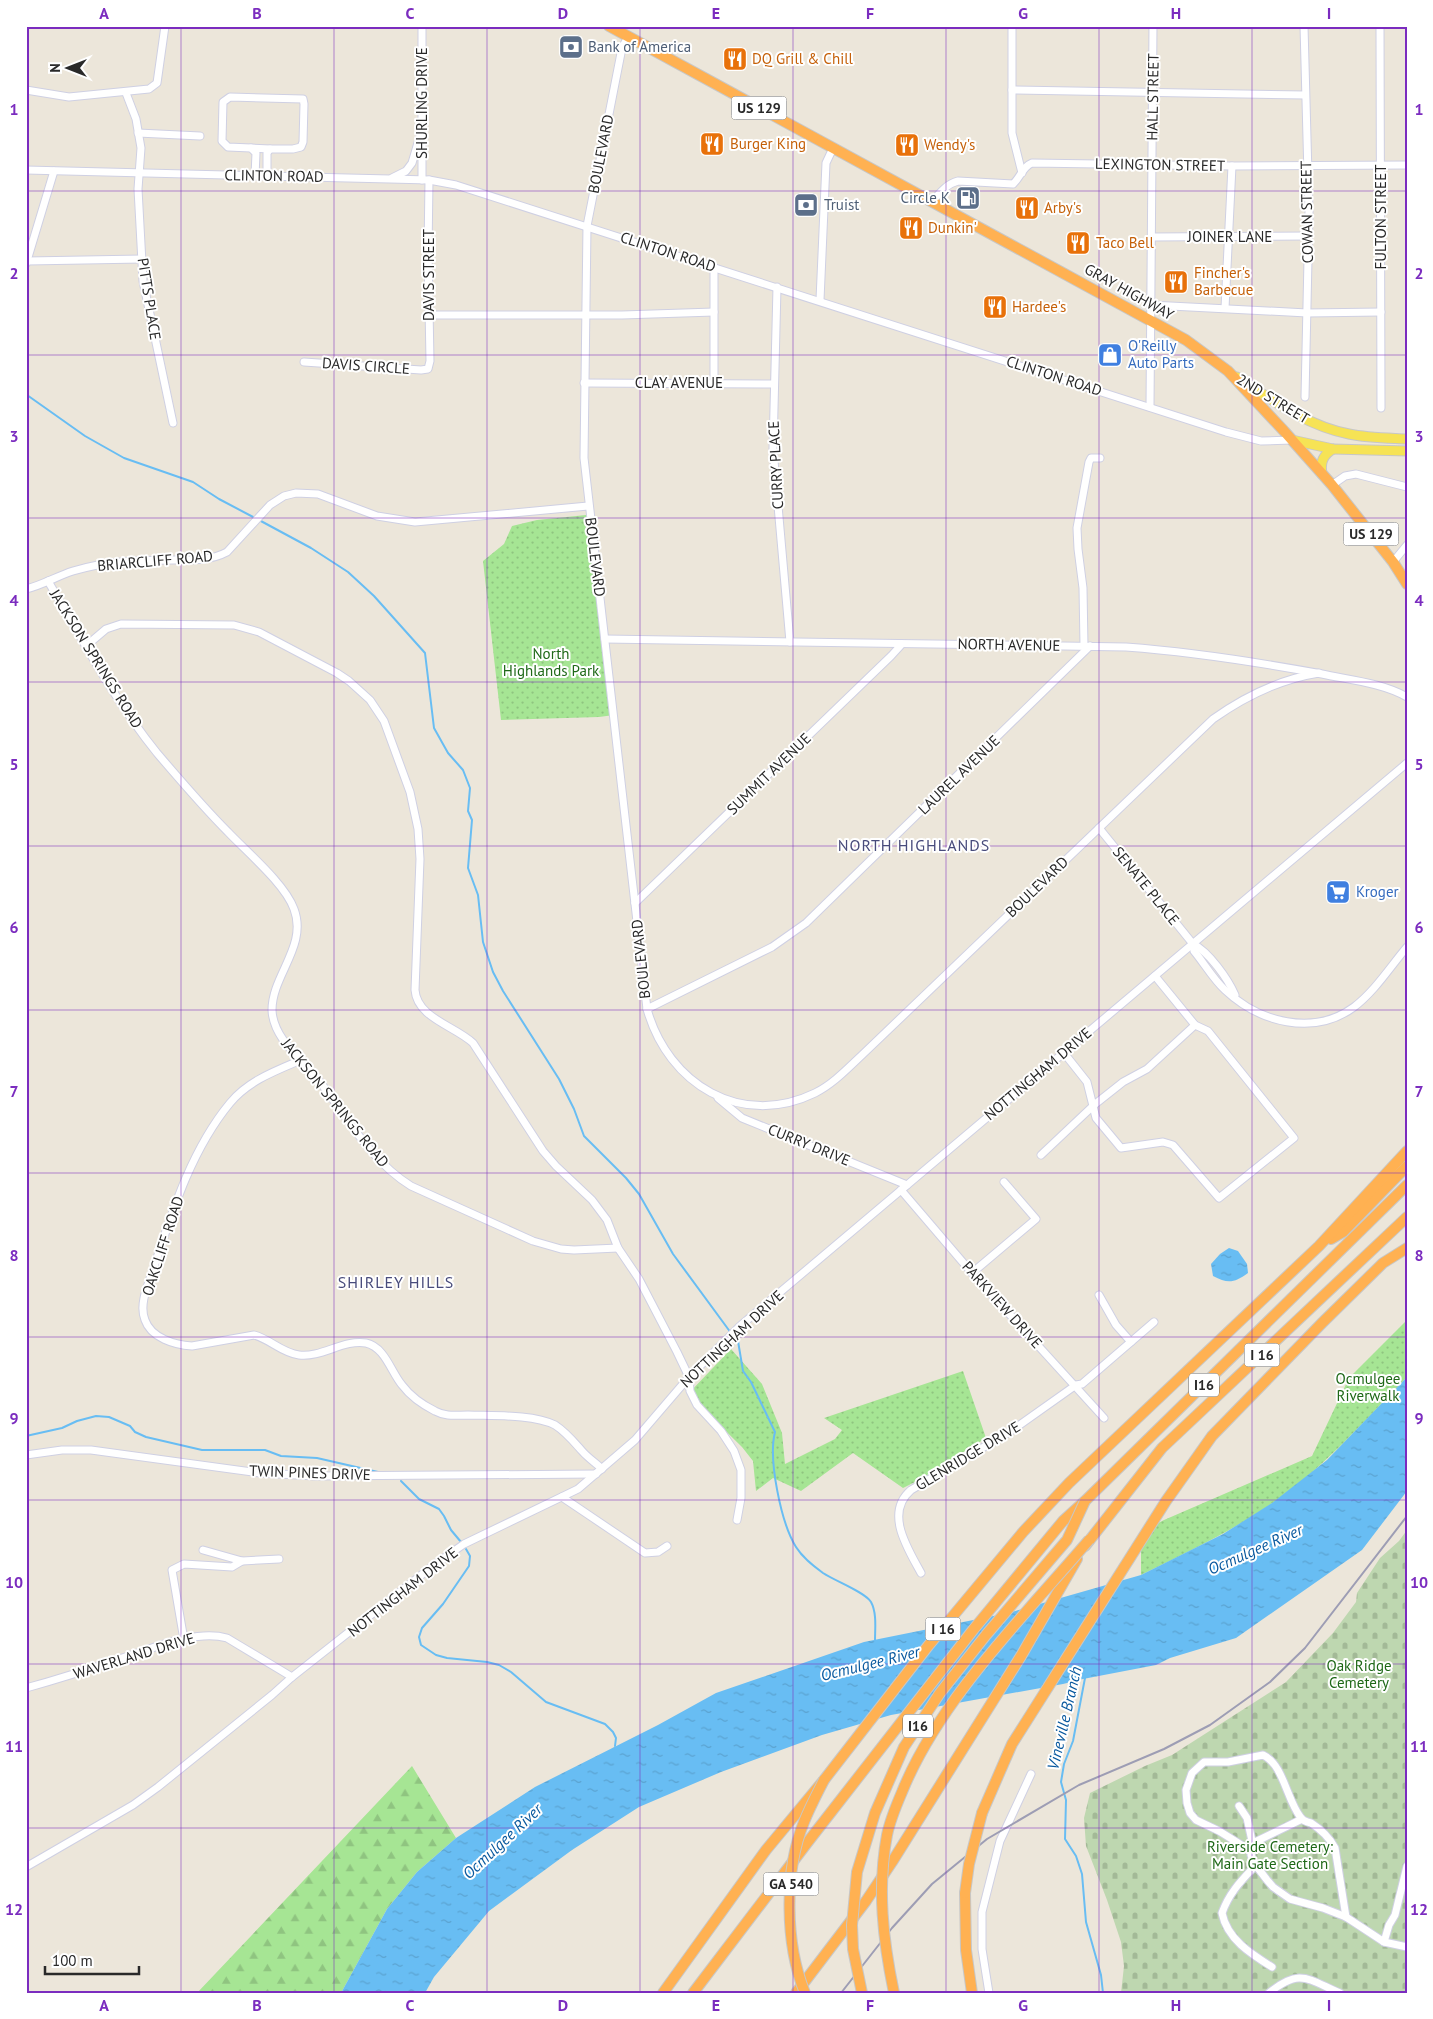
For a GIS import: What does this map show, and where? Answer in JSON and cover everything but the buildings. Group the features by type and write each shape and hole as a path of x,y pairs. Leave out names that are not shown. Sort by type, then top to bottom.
{"highway":[{"name":"GRAY HIGHWAY","path":"609,26 1186,340 1228,371 1292,440 1332,485 1393,562 1407,584"},
{"path":"1319,1246 1407,1151"},
{"name":"I 16","path":"824,1780 928,1646 1024,1532 1069,1483 1319,1246 1343,1232 1407,1166"},
{"name":"I16","path":"862,1993 853,1949 852,1925 857,1872 875,1813 904,1747 940,1693 1066,1540 1086,1501 1407,1185"},
{"name":"I 16","path":"796,1993 866,1901 953,1765 1089,1540 1162,1448 1407,1217"},
{"name":"I 16","path":"972,1993 966,1950 965,1893 982,1813 1012,1744 1166,1500 1212,1436 1383,1263 1407,1248"},
{"path":"693,1993 973,1630 1063,1521 1086,1501"},
{"path":"894,1993 884,1944 881,1895 887,1834 905,1784 921,1751 978,1669 1089,1540"},
{"path":"663,1993 766,1850 824,1780"},
{"name":"GA 540","path":"805,1993 792,1950 789,1898 795,1856 803,1823 824,1780"}],"main road":[{"name":"2ND STREET","path":"1228,371 1286,409 1307,421 1330,430 1368,438 1407,439"},
{"name":"2ND STREET","path":"1292,440 1333,449 1407,451"},
{"path":"1322,474 1323,460 1326,454 1333,449"}],"street":[{"path":"26,90 69,97 149,90 157,84 165,26"},
{"name":"SHURLING DRIVE","path":"422,26 422,128 426,180"},
{"path":"1012,26 1012,133 1022,173"},
{"name":"HALL STREET","path":"1150,407 1153,26"},
{"name":"COWAN STREET","path":"1304,26 1308,236 1305,397"},
{"name":"FULTON STREET","path":"1380,26 1381,408"},
{"name":"BOULEVARD","path":"628,37 622,48 587,226 584,458 647,1009 654,1029 669,1056 690,1079 716,1097 746,1104 777,1104 806,1097 830,1084 1197,732 1227,709 1267,689 1304,675 1319,674"},
{"path":"1012,90 1153,94 1305,94"},
{"name":"PITTS PLACE","path":"126,93 136,120 141,148 138,173 143,281 173,424"},
{"path":"226,98 303,99 303,142 301,147 270,149 228,147 224,145 222,141 223,102 226,98"},
{"path":"390,178 406,171 412,163 422,128"},
{"path":"138,133 200,136"},
{"path":"251,148 256,153 255,176"},
{"path":"820,300 826,163 833,148"},
{"path":"266,176 267,153 270,149"},
{"name":"LEXINGTON STREET","path":"932,202 951,183 967,181 1013,184 1026,166 1032,163 1232,166 1407,165"},
{"path":"1225,308 1232,166"},
{"name":"CLINTON ROAD","path":"26,170 390,178 426,180 465,187 1248,438 1261,441 1292,440"},
{"path":"54,171 27,263 142,259"},
{"name":"DAVIS STREET","path":"426,180 430,361 428,369"},
{"name":"JOINER LANE","path":"1152,237 1308,236"},
{"path":"714,267 714,384"},
{"name":"CURRY PLACE","path":"777,287 773,449 790,642"},
{"path":"1151,305 1307,312 1380,312"},
{"path":"429,315 585,315 714,312"},
{"name":"DAVIS CIRCLE","path":"304,362 428,369"},
{"name":"CLAY AVENUE","path":"584,383 774,384"},
{"path":"1087,646 1077,528 1089,462 1091,458 1100,458"},
{"path":"1332,485 1345,476 1356,474 1407,486"},
{"name":"BRIARCLIFF ROAD","path":"26,589 74,571 105,564 211,558 227,552 276,500 296,493 318,494 377,516 415,522 588,506"},
{"path":"1393,562 1407,545"},
{"name":"JACKSON SPRINGS ROAD","path":"48,581 110,688 156,752 215,819 277,883 294,908 297,918 295,943 292,955 275,990 272,1012 279,1032 318,1080 364,1143 382,1163 404,1182 452,1206 534,1242 561,1249 574,1250 618,1248"},
{"path":"86,646 106,629 121,624 234,626 248,628 337,673 370,700 379,712 390,734 410,792 418,829 420,859 415,990 418,1004 473,1043 543,1151 587,1195 610,1227 618,1248 639,1279 689,1377 690,1391 697,1404 721,1432 734,1451 741,1470 741,1498 737,1520"},
{"name":"NORTH AVENUE","path":"605,639 1087,646 1172,650 1250,660 1386,688 1407,697"},
{"name":"SUMMIT AVENUE","path":"635,903 892,656 902,644"},
{"name":"LAUREL AVENUE","path":"647,1009 772,947 806,923 999,737 1087,646"},
{"name":"NOTTINGHAM DRIVE","path":"26,1867 133,1805 158,1788 272,1696 292,1677 434,1565 464,1544 578,1489 635,1440 689,1377 735,1331 1407,763"},
{"name":"SENATE PLACE","path":"1099,828 1193,944 1201,948 1230,984 1236,998 1278,1020 1295,1024 1322,1022 1339,1016 1359,1002 1407,947"},
{"path":"1064,1053 1087,1082 1096,1118 1121,1148 1163,1142 1173,1145 1219,1198 1294,1138 1208,1031 1195,1025 1155,976"},
{"path":"1041,1155 1094,1105 1122,1082 1147,1069 1195,1025"},
{"name":"OAKCLIFF ROAD","path":"301,1060 264,1076 247,1088 231,1102 217,1121 184,1183 147,1288 144,1318 149,1328 157,1336 182,1346 192,1346 254,1335 299,1355 356,1343 366,1343 379,1349 400,1383 412,1396 438,1413 451,1416 502,1415 554,1424 566,1433 584,1454 602,1469"},
{"name":"CURRY DRIVE","path":"716,1097 727,1108 742,1118 904,1188"},
{"path":"972,1273 1036,1219 1004,1182"},
{"name":"PARKVIEW DRIVE","path":"904,1188 972,1273 1104,1418"},
{"path":"1099,1296 1116,1325 1131,1342"},
{"name":"GLENRIDGE DRIVE","path":"921,1573 907,1548 898,1520 898,1510 904,1495 1004,1435 1076,1386 1082,1384 1154,1322"},
{"name":"TWIN PINES DRIVE","path":"26,1455 62,1450 91,1450 250,1472 314,1476 596,1474"},
{"path":"562,1497 645,1552 658,1552 667,1546"},
{"path":"203,1550 242,1561 279,1559"},
{"path":"184,1640 172,1570 184,1564 232,1567 242,1561"},
{"name":"WAVERLAND DRIVE","path":"26,1688 167,1643 215,1635 227,1638 292,1677"},
{"path":"1252,1848 1196,1820 1190,1812 1185,1797 1187,1782 1197,1767 1204,1762 1228,1762 1263,1755 1277,1768 1286,1792 1302,1819 1323,1832 1335,1848 1346,1917"},
{"path":"989,1993 982,1949 982,1912 1000,1841 1031,1774"},
{"path":"1239,1806 1246,1818 1252,1841 1252,1859 1255,1866 1273,1887 1290,1899 1323,1908 1346,1917 1384,1942 1407,1947"},
{"path":"1252,1848 1261,1839 1302,1819"},
{"path":"1255,1866 1230,1894 1222,1913 1229,1931 1237,1941 1257,1958 1272,1967"},
{"path":"1384,1942 1389,1925 1395,1915 1407,1866"},
{"path":"1268,1993 1292,1978 1310,1980 1340,1993"}],"green space":[{"name":"North Highlands Park","path":"586,515 614,715 501,720 483,561 504,544 512,526 537,520"},
{"name":"Ocmulgee Riverwalk","path":"1407,1320 1407,1377 1326,1460 1290,1490 1240,1524 1141,1575 1141,1532 1164,1520 1312,1456 1349,1378"},
{"path":"731,1349 762,1384 782,1433 785,1464 835,1439 842,1430 824,1418 963,1371 986,1438 903,1488 853,1453 801,1491 773,1478 756,1491 753,1461 742,1447 688,1394"},
{"name":"Riverside Cemetery: Main Gate Section","path":"1407,1530 1407,1993 1121,1993 1124,1966 1121,1942 1086,1846 1084,1818 1090,1793 1172,1755 1286,1682 1333,1633 1356,1602 1357,1593 1380,1558 1399,1541"},
{"path":"412,1766 456,1838 417,1872 387,1909 341,1993 197,1993"}],"water":[{"path":"1229,1248 1238,1251 1247,1264 1248,1273 1239,1279 1227,1281 1213,1276 1211,1264"},
{"name":"Ocmulgee River","path":"1407,1377 1407,1491 1362,1550 1236,1638 1170,1658 1156,1665 891,1715 822,1735 721,1772 639,1807 572,1850 489,1911 434,1977 425,1993 341,1993 387,1909 417,1872 456,1838 535,1787 658,1725 716,1693 864,1642 1008,1613 1141,1575 1223,1534 1272,1503 1327,1460"}],"waterway":[{"path":"27,395 85,436 124,458 193,482 219,499 255,518"},
{"path":"259,520 311,548 348,572 374,596 425,653 434,728 448,753 463,770 470,788 468,811 472,820 468,868 478,895 483,942 493,972 559,1079 574,1109 584,1136 626,1178 639,1194 673,1254 731,1333"},
{"path":"734,1336 738,1341 743,1371 751,1382 775,1432 773,1458 777,1491 785,1523 796,1547 811,1564 823,1573 868,1598 873,1606 875,1616 875,1640"},
{"path":"26,1436 62,1428 77,1421 96,1416 109,1417 130,1426 135,1432 146,1437 202,1450 265,1450 281,1456 317,1458 378,1472"},
{"path":"401,1481 419,1499 439,1509 451,1530 461,1542"},
{"path":"466,1549 470,1556 469,1566 443,1604 422,1628 419,1637 421,1645 436,1655 447,1658 499,1665 511,1672 546,1702 605,1724 616,1738 615,1746"},
{"name":"Vineville Branch","path":"1085,1678 1073,1741 1064,1764 1061,1782 1066,1800 1065,1839 1076,1856 1082,1874 1086,1922 1101,1975 1103,1993"}],"railway":[{"path":"841,1993 892,1928 932,1884 987,1839 1079,1785 1164,1749 1210,1725 1270,1682 1305,1648 1407,1516"}],"place":[{"name":"Bank of America","path":"571,47"},
{"name":"DQ Grill & Chill","path":"735,59"},
{"name":"Burger King","path":"712,144"},
{"name":"Wendy's","path":"907,145"},
{"name":"Circle K","path":"968,198"},
{"name":"Truist","path":"806,205"},
{"name":"Arby's","path":"1027,208"},
{"name":"Dunkin'","path":"911,228"},
{"name":"Taco Bell","path":"1078,243"},
{"name":"Fincher's Barbecue","path":"1176,282"},
{"name":"Hardee's","path":"995,307"},
{"name":"O'Reilly Auto Parts","path":"1110,355"},
{"name":"Kroger","path":"1338,892"}],"district":[{"name":"NORTH HIGHLANDS","path":"914,845"},
{"name":"SHIRLEY HILLS","path":"396,1282"}],"park label":[{"name":"Oak Ridge Cemetery","path":"1359,1674"}]}
